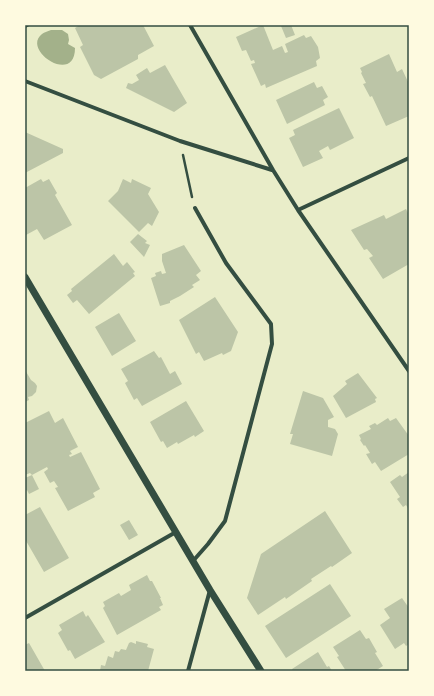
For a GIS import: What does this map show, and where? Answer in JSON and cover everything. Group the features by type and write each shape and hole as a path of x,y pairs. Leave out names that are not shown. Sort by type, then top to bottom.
{"street":[{"path":"190,25 272,170 409,371"},
{"path":"25,81 180,141 272,170"},
{"path":"298,210 409,158"},
{"path":"193,561 225,521 272,344 271,324 226,263 195,208"},
{"path":"25,277 210,590 261,671"},
{"path":"25,618 176,532"},
{"path":"188,671 210,590"}],"path":[{"path":"180,141 195,208"}],"shaded area":[{"path":"51,30 62,30 68,34 68,44 75,48 73,59 67,64 59,64 51,61 43,55 38,48 37,41 42,34"}],"building":[{"path":"80,25 143,25 154,46 138,55 138,59 101,79 94,75 80,47 83,45 75,28"},
{"path":"263,25 273,50 282,46 285,53 288,52 285,44 304,35 306,38 311,36 318,47 320,58 316,61 317,66 266,88 265,84 261,86 251,64 255,63 254,60 251,61 246,50 242,51 236,37"},
{"path":"291,25 295,35 286,38 281,26"},
{"path":"389,54 397,72 402,69 409,84 409,116 386,126 372,96 370,97 363,84 366,83 360,68"},
{"path":"165,65 187,103 174,112 126,88 128,83 132,84 139,80 136,75 147,68 150,73"},
{"path":"314,82 317,88 322,86 328,97 323,100 325,105 287,124 276,100"},
{"path":"339,108 354,138 330,150 328,146 319,151 323,158 303,167 289,138 295,135 293,130"},
{"path":"25,132 63,149 63,153 25,173"},
{"path":"41,179 43,182 49,179 57,193 55,195 72,225 44,240 37,229 26,235 25,233 25,188"},
{"path":"123,179 131,183 132,179 151,188 148,194 159,212 152,226 148,223 139,232 108,201 118,191"},
{"path":"406,209 409,215 409,264 383,279 369,258 373,256 367,249 364,250 351,230 384,215 386,219"},
{"path":"138,234 147,241 145,243 150,245 144,257 130,242"},
{"path":"184,245 201,271 196,275 200,280 192,285 194,287 170,301 170,303 160,306 151,278 156,276 155,273 161,271 162,274 166,273 162,261 162,254"},
{"path":"114,254 123,266 127,262 135,272 133,273 135,276 89,314 77,300 73,303 67,295 72,291 71,289"},
{"path":"215,297 238,332 231,351 223,355 222,353 204,361 199,352 196,354 179,320"},
{"path":"119,313 136,341 112,356 95,327"},
{"path":"154,351 159,358 161,357 170,374 175,371 182,384 142,406 137,398 134,400 125,383 128,381 121,369"},
{"path":"25,370 37,386 36,392 32,396 28,397 29,400 25,402"},
{"path":"358,373 377,398 375,399 376,402 346,418 333,396 347,384 345,381"},
{"path":"303,391 323,398 334,417 328,420 328,427 335,429 338,434 332,456 290,444 293,434 290,434"},
{"path":"186,401 204,431 195,437 194,435 167,448 163,441 161,442 150,422"},
{"path":"49,411 55,423 63,418 78,447 70,451 72,454 69,455 70,457 81,452 100,489 93,493 95,497 68,511 55,488 58,487 54,481 50,483 44,472 48,469 47,467 32,475 30,473 25,475 25,423"},
{"path":"388,418 390,421 396,418 409,436 409,454 381,471 375,462 372,464 366,454 370,453 360,440 359,435 371,429 369,426 375,423 377,425"},
{"path":"409,472 409,510 406,505 403,507 397,499 400,497 390,482 400,475 402,477"},
{"path":"32,475 39,489 29,494 27,490 25,491 25,478"},
{"path":"40,507 69,558 44,572 25,539 25,515"},
{"path":"325,511 352,553 311,579 312,581 286,599 285,597 258,615 247,598 261,554"},
{"path":"129,520 138,535 129,540 120,525"},
{"path":"147,575 161,598 163,605 159,607 161,610 117,635 103,608 105,606 103,602 119,593 121,596 131,590 129,585"},
{"path":"330,584 351,616 286,658 265,626"},
{"path":"402,598 409,608 409,644 406,646 404,643 395,649 380,625 390,618 384,609"},
{"path":"83,611 86,617 88,615 105,642 75,659 70,650 68,651 58,633 62,630 59,625"},
{"path":"360,630 366,639 369,638 377,652 375,653 383,666 375,671 346,671 337,657 339,656 333,647"},
{"path":"136,641 148,644 147,647 154,649 148,671 100,671 101,665 105,666 108,656 113,658 115,651 119,652 121,649 126,650 129,643 131,642 136,644"},
{"path":"29,643 45,671 25,671 25,645"},
{"path":"318,652 327,667 329,666 332,671 293,671 292,669"}]}
